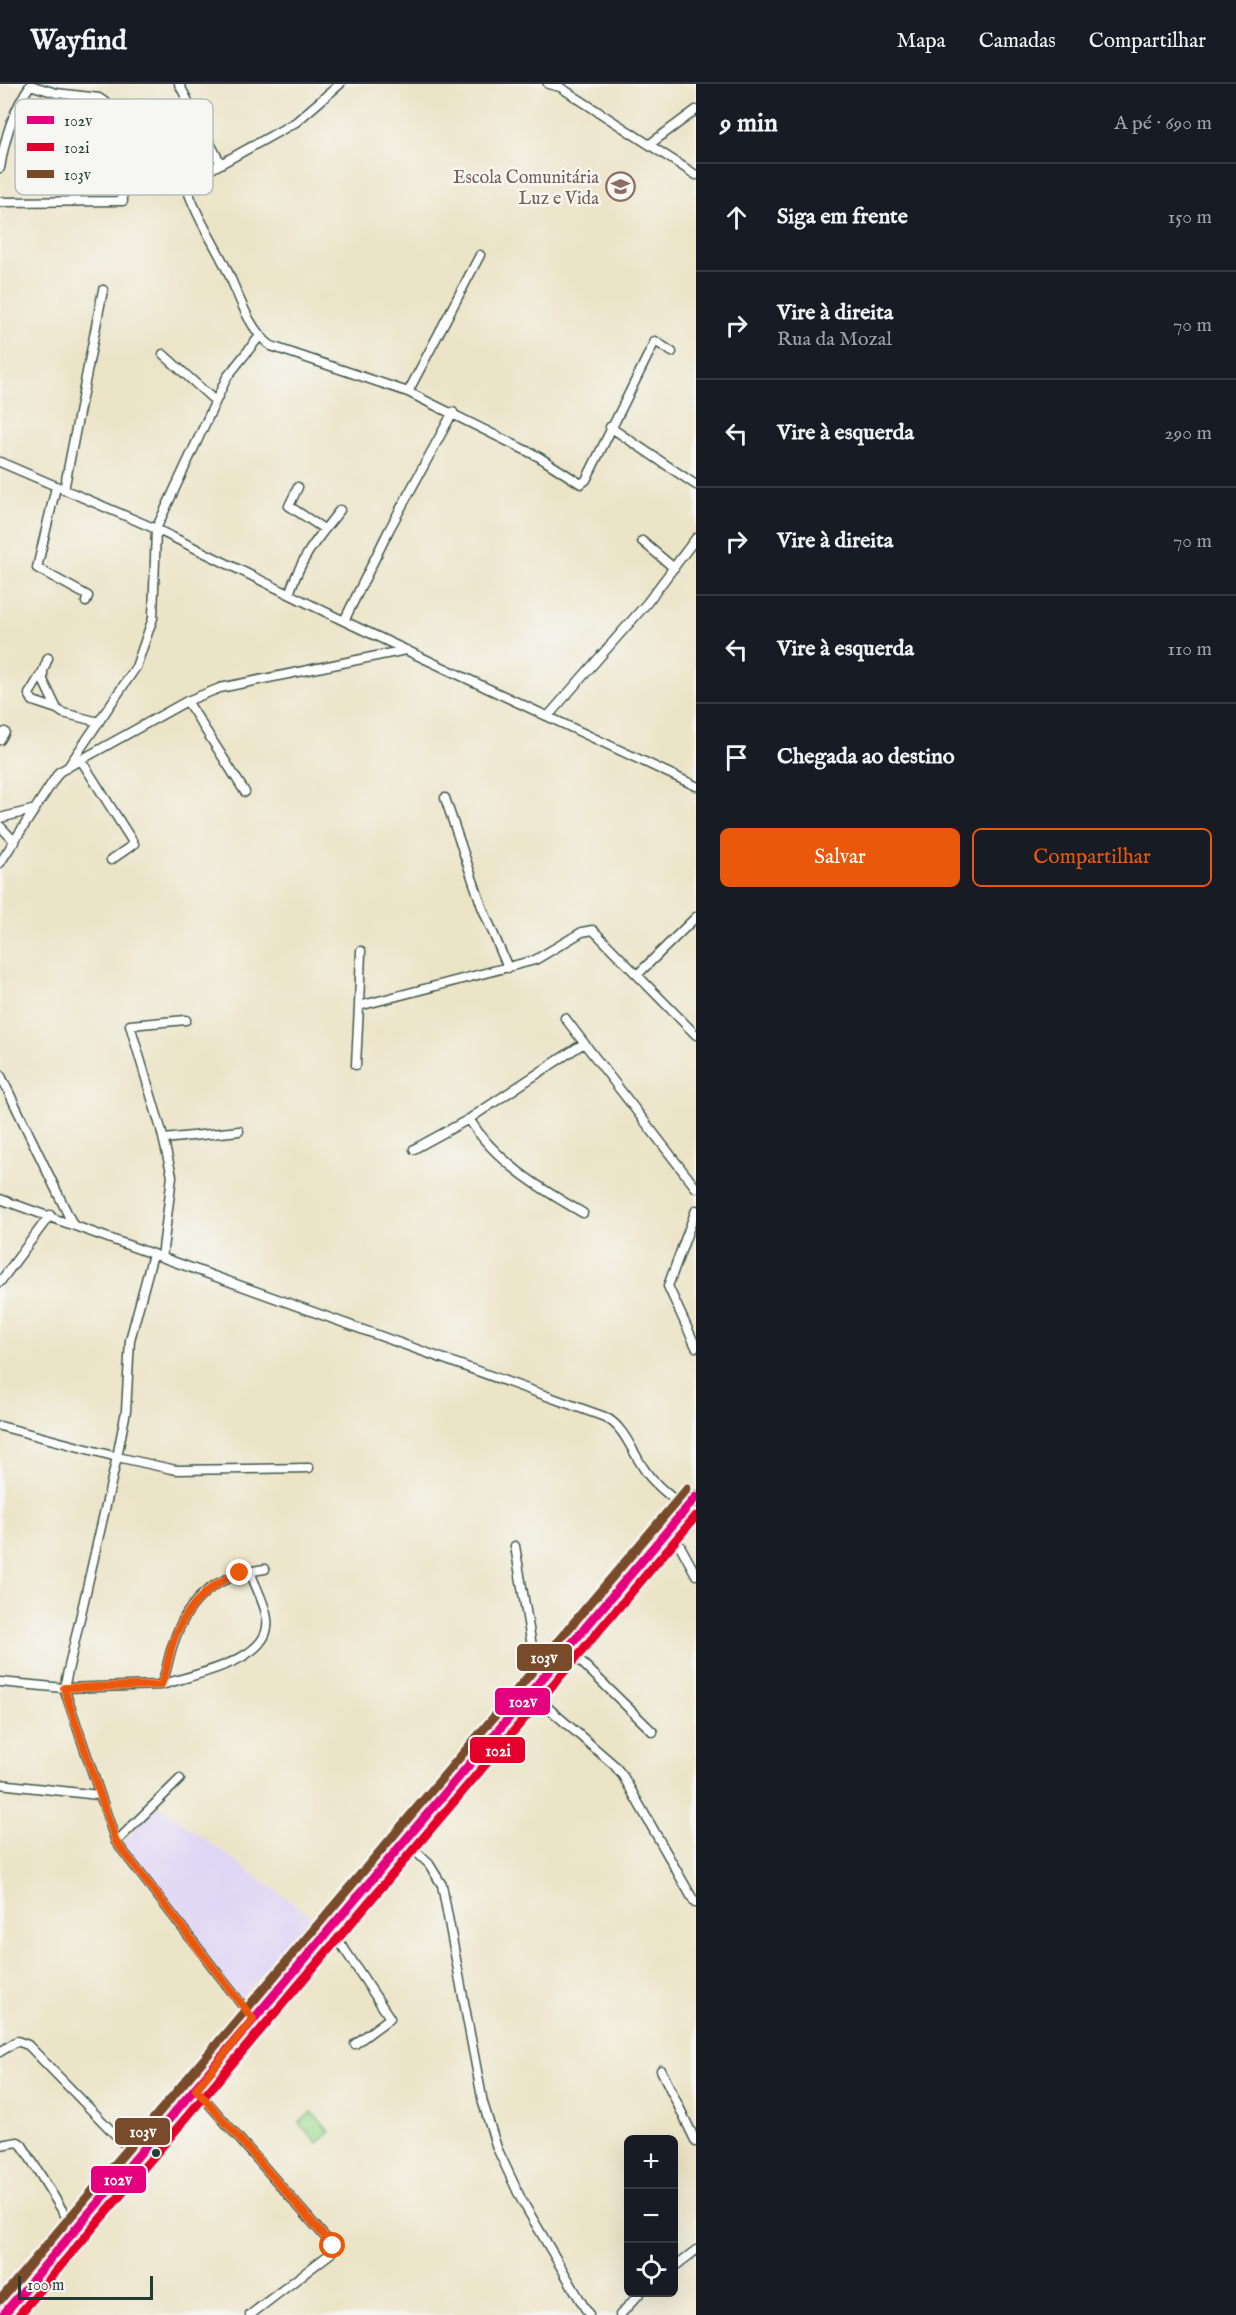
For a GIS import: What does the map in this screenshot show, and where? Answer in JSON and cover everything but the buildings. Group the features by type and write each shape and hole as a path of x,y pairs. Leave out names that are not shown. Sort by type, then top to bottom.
{"main road":[{"path":"3,2311 75,2231 136,2156 196,2089 696,1497"}],"street":[{"path":"178,84 186,99"},
{"path":"213,168 296,122 340,84"},
{"path":"548,84 560,87 696,175"},
{"path":"22,99 30,85 56,93 100,99"},
{"path":"650,144 696,110"},
{"path":"0,168 2,140 15,112"},
{"path":"213,149 221,164"},
{"path":"0,202 123,201 122,195"},
{"path":"190,195 203,227 221,258 259,337 271,346 408,392 453,412 539,457 581,484 586,480 610,427 655,341 672,352"},
{"path":"408,392 480,255"},
{"path":"86,602 88,596 37,568 60,488 103,290"},
{"path":"68,767 136,667 153,618 156,529 227,377 259,337"},
{"path":"163,354 215,401"},
{"path":"344,621 386,536 453,412"},
{"path":"610,427 696,485"},
{"path":"0,462 156,529 344,621 696,786"},
{"path":"298,487 289,506 324,530"},
{"path":"289,594 300,563 340,510"},
{"path":"549,716 674,568 696,538"},
{"path":"642,541 674,568"},
{"path":"0,863 51,780 68,767 187,701 220,688 406,650"},
{"path":"48,658 43,671 28,694 33,701 63,713 99,722"},
{"path":"43,671 43,680 57,709"},
{"path":"187,701 245,792"},
{"path":"81,760 134,843 111,860"},
{"path":"446,798 482,907 508,968"},
{"path":"0,818 32,810"},
{"path":"0,826 15,842"},
{"path":"637,975 696,917"},
{"path":"360,1006 535,960 582,932 593,930 696,1035"},
{"path":"356,1065 361,951"},
{"path":"565,1018 696,1188"},
{"path":"162,1257 172,1181 164,1139 130,1025 186,1020"},
{"path":"414,1149 469,1119 584,1042"},
{"path":"0,1074 72,1223"},
{"path":"469,1119 476,1130 529,1182 583,1213"},
{"path":"164,1139 238,1131"},
{"path":"0,1199 50,1215 605,1417 615,1422 638,1462 651,1479 686,1509"},
{"path":"696,1209 668,1286 696,1347"},
{"path":"0,1282 50,1215"},
{"path":"153,1254 130,1340 126,1411 117,1458 64,1688 98,1796 116,1842 253,2019"},
{"path":"0,1426 117,1458 176,1470 309,1468"},
{"path":"670,1527 696,1575"},
{"path":"515,1546 534,1658 549,1672"},
{"path":"161,1685 181,1624 196,1599 221,1580 265,1569"},
{"path":"0,1682 64,1688 161,1685 235,1661 258,1648 266,1636 267,1620 250,1571"},
{"path":"568,1649 653,1732"},
{"path":"531,1693 614,1765 695,1903"},
{"path":"116,1842 180,1779"},
{"path":"0,1784 98,1796"},
{"path":"406,1842 429,1864 442,1885 483,2103 496,2148 522,2199 589,2315"},
{"path":"331,1929 390,2018 355,2044"},
{"path":"0,2052 17,2041 28,2044 136,2156"},
{"path":"661,2070 696,2142"},
{"path":"196,2089 333,2246 331,2253 250,2315"},
{"path":"0,2145 18,2142 22,2145 75,2231"},
{"path":"678,2264 696,2250"},
{"path":"620,2315 636,2297"}],"shaded area":[{"path":"158,1805 311,1916 240,2000 123,1849 122,1843"}],"green space":[{"path":"312,2112 330,2132 317,2143 299,2123"}],"transit line":[{"name":"103v","path":"0,2300 687,1489"},
{"name":"102v","path":"3,2315 696,1497"},
{"name":"102i","path":"19,2315 696,1516"}],"place":[{"name":"Escola Comunitária Luz e Vida","path":"620,187"}],"route":[{"path":"240,1573 221,1580 196,1599 172,1645 161,1685 64,1688 98,1796 116,1842 253,2019 196,2089 333,2246"}]}
